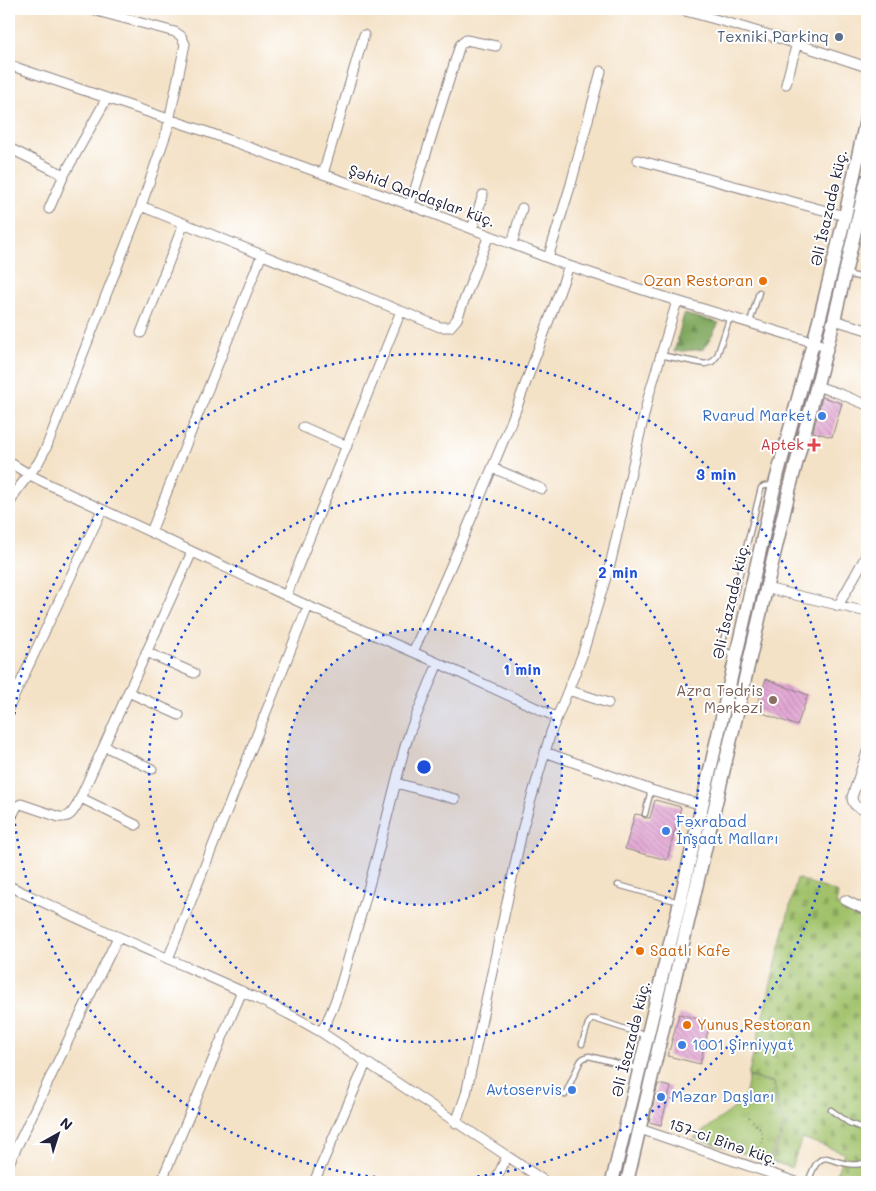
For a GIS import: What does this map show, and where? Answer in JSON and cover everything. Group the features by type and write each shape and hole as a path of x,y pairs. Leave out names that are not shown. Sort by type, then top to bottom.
{"main road":[{"name":"Əli İsazadə küç.","path":"627,1182 640,1129 708,807 735,657 775,484 845,216 867,116"},
{"name":"Əli İsazadə küç.","path":"612,1182 680,902 708,807 766,588 845,274 864,212 867,180"},
{"path":"820,317 834,320"},
{"path":"626,1125 640,1129"}],"street":[{"path":"9,505 46,448 141,206 167,130 185,44 181,36 175,32 89,9"},
{"path":"677,9 724,21 867,67"},
{"path":"323,174 364,35"},
{"path":"410,205 460,45 466,40 496,46"},
{"path":"786,84 797,44"},
{"name":"Şəhid Qardaşlar küç.","path":"9,65 410,205 569,266 827,346"},
{"path":"548,258 571,184 601,71"},
{"path":"49,209 64,175 107,98"},
{"path":"9,148 64,175"},
{"path":"638,160 845,216"},
{"path":"472,229 483,195"},
{"path":"141,206 440,327 450,327 457,319 489,235"},
{"path":"512,244 522,208"},
{"path":"141,333 184,223"},
{"path":"151,532 262,254"},
{"path":"413,652 493,468 569,266"},
{"path":"456,1123 466,1094 523,828 556,718 582,656 611,561 648,398 677,301"},
{"path":"286,596 401,311"},
{"path":"834,320 867,330"},
{"path":"816,386 867,405"},
{"path":"303,427 347,446"},
{"path":"9,462 30,475 102,510 286,596 438,663 556,718"},
{"path":"493,468 542,489"},
{"path":"9,707 102,510"},
{"path":"9,822 17,806 21,804 59,817 66,817 72,814 81,798 192,552"},
{"path":"838,606 867,554"},
{"path":"766,588 867,612"},
{"path":"168,959 308,606"},
{"path":"146,652 194,673"},
{"path":"321,1032 329,1018 342,981 366,901 410,731 438,663"},
{"path":"568,690 608,703"},
{"path":"128,692 178,715"},
{"path":"104,746 152,769"},
{"path":"545,752 651,790 708,807"},
{"path":"867,752 852,802 856,807 867,811"},
{"path":"396,783 455,799"},
{"path":"81,798 136,825"},
{"path":"9,886 299,1019 546,1182"},
{"path":"845,900 867,911"},
{"path":"9,1163 118,937"},
{"path":"161,1182 242,992"},
{"path":"314,1182 366,1063"},
{"name":"157-ci Binə küç.","path":"640,1129 796,1182"},
{"path":"495,1182 506,1156"}],"lane":[{"path":"845,274 867,279"},
{"path":"750,322 760,292"},
{"path":"660,355 705,364 712,362 717,356 730,317"},
{"path":"645,814 651,790"},
{"path":"618,885 680,902"},
{"path":"582,1044 588,1024 592,1019 648,1036"},
{"path":"566,1095 580,1062 585,1057 589,1056 640,1069"},
{"path":"831,1110 849,1123 867,1130"},
{"path":"808,1182 817,1162 821,1158 858,1166 867,1160"}],"path":[{"path":"748,1116 762,1131 764,1137 756,1168"}],"green space":[{"path":"684,314 719,323 704,349 674,352"},
{"path":"797,878 838,893 836,905 867,920 867,1182 834,1182 844,1153 802,1138 791,1168 771,1161 787,1123 780,1116 774,1082 748,1076"},
{"path":"749,1077 773,1083 778,1116 785,1123 769,1161 694,1138 744,1101"}],"building":[{"path":"822,397 842,403 832,437 813,432"},
{"path":"766,679 808,695 797,726 755,710"},
{"path":"655,800 681,807 667,860 625,849 635,814 641,815 644,818 650,818"},
{"path":"679,1014 710,1022 700,1064 668,1056"},
{"path":"658,1084 671,1087 661,1125 649,1122"}],"place":[{"name":"Texniki Parkinq","path":"839,37"},
{"name":"Ozan Restoran","path":"763,281"},
{"name":"Rvarud Market","path":"822,416"},
{"name":"Aptek","path":"814,445"},
{"name":"Azra Tədris Mərkəzi","path":"773,700"},
{"name":"Fəxrabad İnşaat Malları","path":"666,831"},
{"name":"Saatlı Kafe","path":"640,951"},
{"name":"Yunus Restoran","path":"687,1025"},
{"name":"1001 Şirniyyat","path":"682,1045"},
{"name":"Avtoservis","path":"572,1090"},
{"name":"Məzar Daşları","path":"661,1097"}]}
